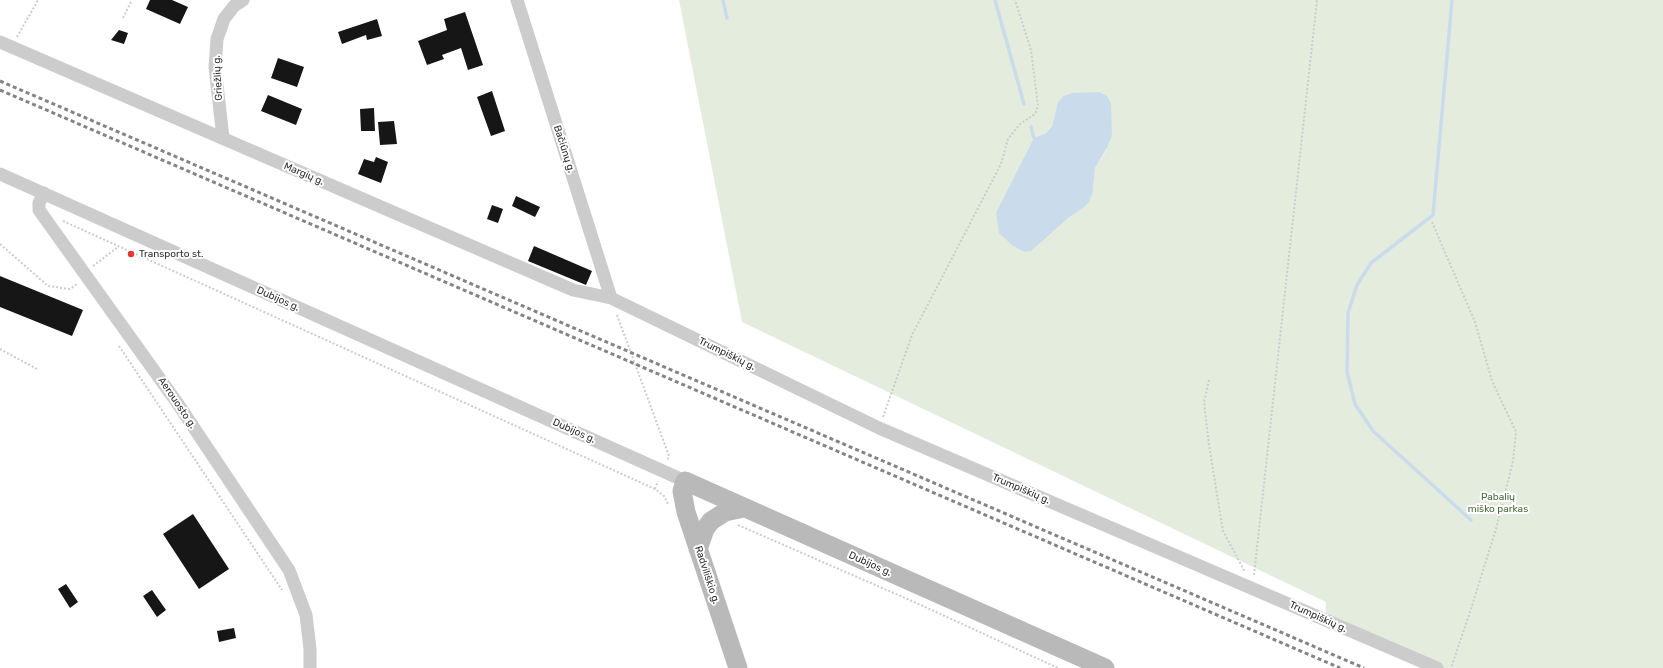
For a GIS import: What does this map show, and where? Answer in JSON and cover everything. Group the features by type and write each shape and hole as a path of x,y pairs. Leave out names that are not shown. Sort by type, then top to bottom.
{"main road":[{"name":"Dubijos g.","path":"685,482 1105,668"},
{"name":"Radviliškio g.","path":"685,482 682,491 686,512 738,668"},
{"path":"698,549 705,528 717,516 726,512 744,508"}],"street":[{"name":"Griežlių g.","path":"222,138 215,67 217,39 224,19 234,6 243,0"},
{"name":"Bačiūnų g.","path":"517,0 611,298"},
{"name":"Margių g.","path":"6,44 573,290 611,298"},
{"path":"0,174 44,193"},
{"name":"Aerouosto g.","path":"44,193 39,210 81,278 178,404 289,570 306,616 310,649 310,668"},
{"name":"Dubijos g.","path":"44,193 685,482"},
{"name":"Trumpiškių g.","path":"611,298 879,428 1437,668"}],"path":[{"path":"6,44 38,0"},
{"path":"123,18 132,0"},
{"path":"879,428 912,335 1001,164 1008,139 1020,124 1035,114 1038,106 1031,50 1015,0"},
{"path":"1253,588 1317,0"},
{"path":"61,220 654,489 664,496 672,511 686,512"},
{"path":"1432,222 1475,322 1492,381 1516,432 1513,461 1496,529 1451,668"},
{"path":"0,244 48,286 70,289"},
{"path":"82,289 81,278 118,247"},
{"path":"611,298 630,354 669,456 654,489"},
{"path":"119,345 283,591"},
{"path":"0,349 36,369"},
{"path":"1209,380 1204,402 1209,445 1224,531 1253,588"},
{"path":"717,516 912,601 1058,668"}],"green space":[{"name":"Pabalių miško parkas","path":"679,0 1663,0 1663,668 1437,668 1325,621 1326,602 742,322","holes":["1072,93 1107,149 1095,168 1093,191 1083,208 1068,218 1034,138 1046,133 1052,126 1058,102 1063,96"]}],"water":[{"path":"1099,92 1107,96 1111,103 1112,135 1107,148 1095,168 1093,191 1089,202 1068,218 1031,251 1024,252 1012,245 999,233 996,213 1034,138 1046,133 1052,126 1058,102 1063,96 1072,93"}],"building":[{"path":"150,0 172,0 188,7 180,24 146,9"},
{"path":"465,12 483,65 468,70 461,48 442,55 444,59 427,65 418,41 447,30 444,19"},
{"path":"377,19 382,36 367,40 366,35 342,44 338,32"},
{"path":"119,30 128,33 124,44 111,40"},
{"path":"278,58 304,67 297,87 271,78"},
{"path":"492,91 505,131 491,136 477,97"},
{"path":"268,95 302,109 296,125 261,111"},
{"path":"374,108 375,131 361,131 360,109"},
{"path":"394,121 397,144 380,145 378,122"},
{"path":"376,157 388,162 381,183 358,174 364,159 374,162"},
{"path":"516,196 540,207 535,217 512,206"},
{"path":"492,205 503,209 498,223 487,219"},
{"path":"534,246 592,271 586,285 528,261"},
{"path":"0,276 83,310 72,336 0,307"},
{"path":"193,514 229,569 199,589 163,534"},
{"path":"66,584 78,602 70,608 58,589"},
{"path":"152,590 166,610 157,617 143,596"},
{"path":"234,628 236,638 219,642 217,631"}],"waterway":[{"path":"723,0 727,18"},
{"path":"995,0 1024,104"},
{"path":"1452,0 1433,215 1371,263 1357,285 1348,313 1347,372 1355,404 1373,431 1471,520"},
{"path":"1031,127 1034,138"}],"railway":[{"path":"0,81 1364,668"},
{"path":"0,90 1340,668"}],"place":[{"name":"Transporto st.","path":"131,254"}]}
